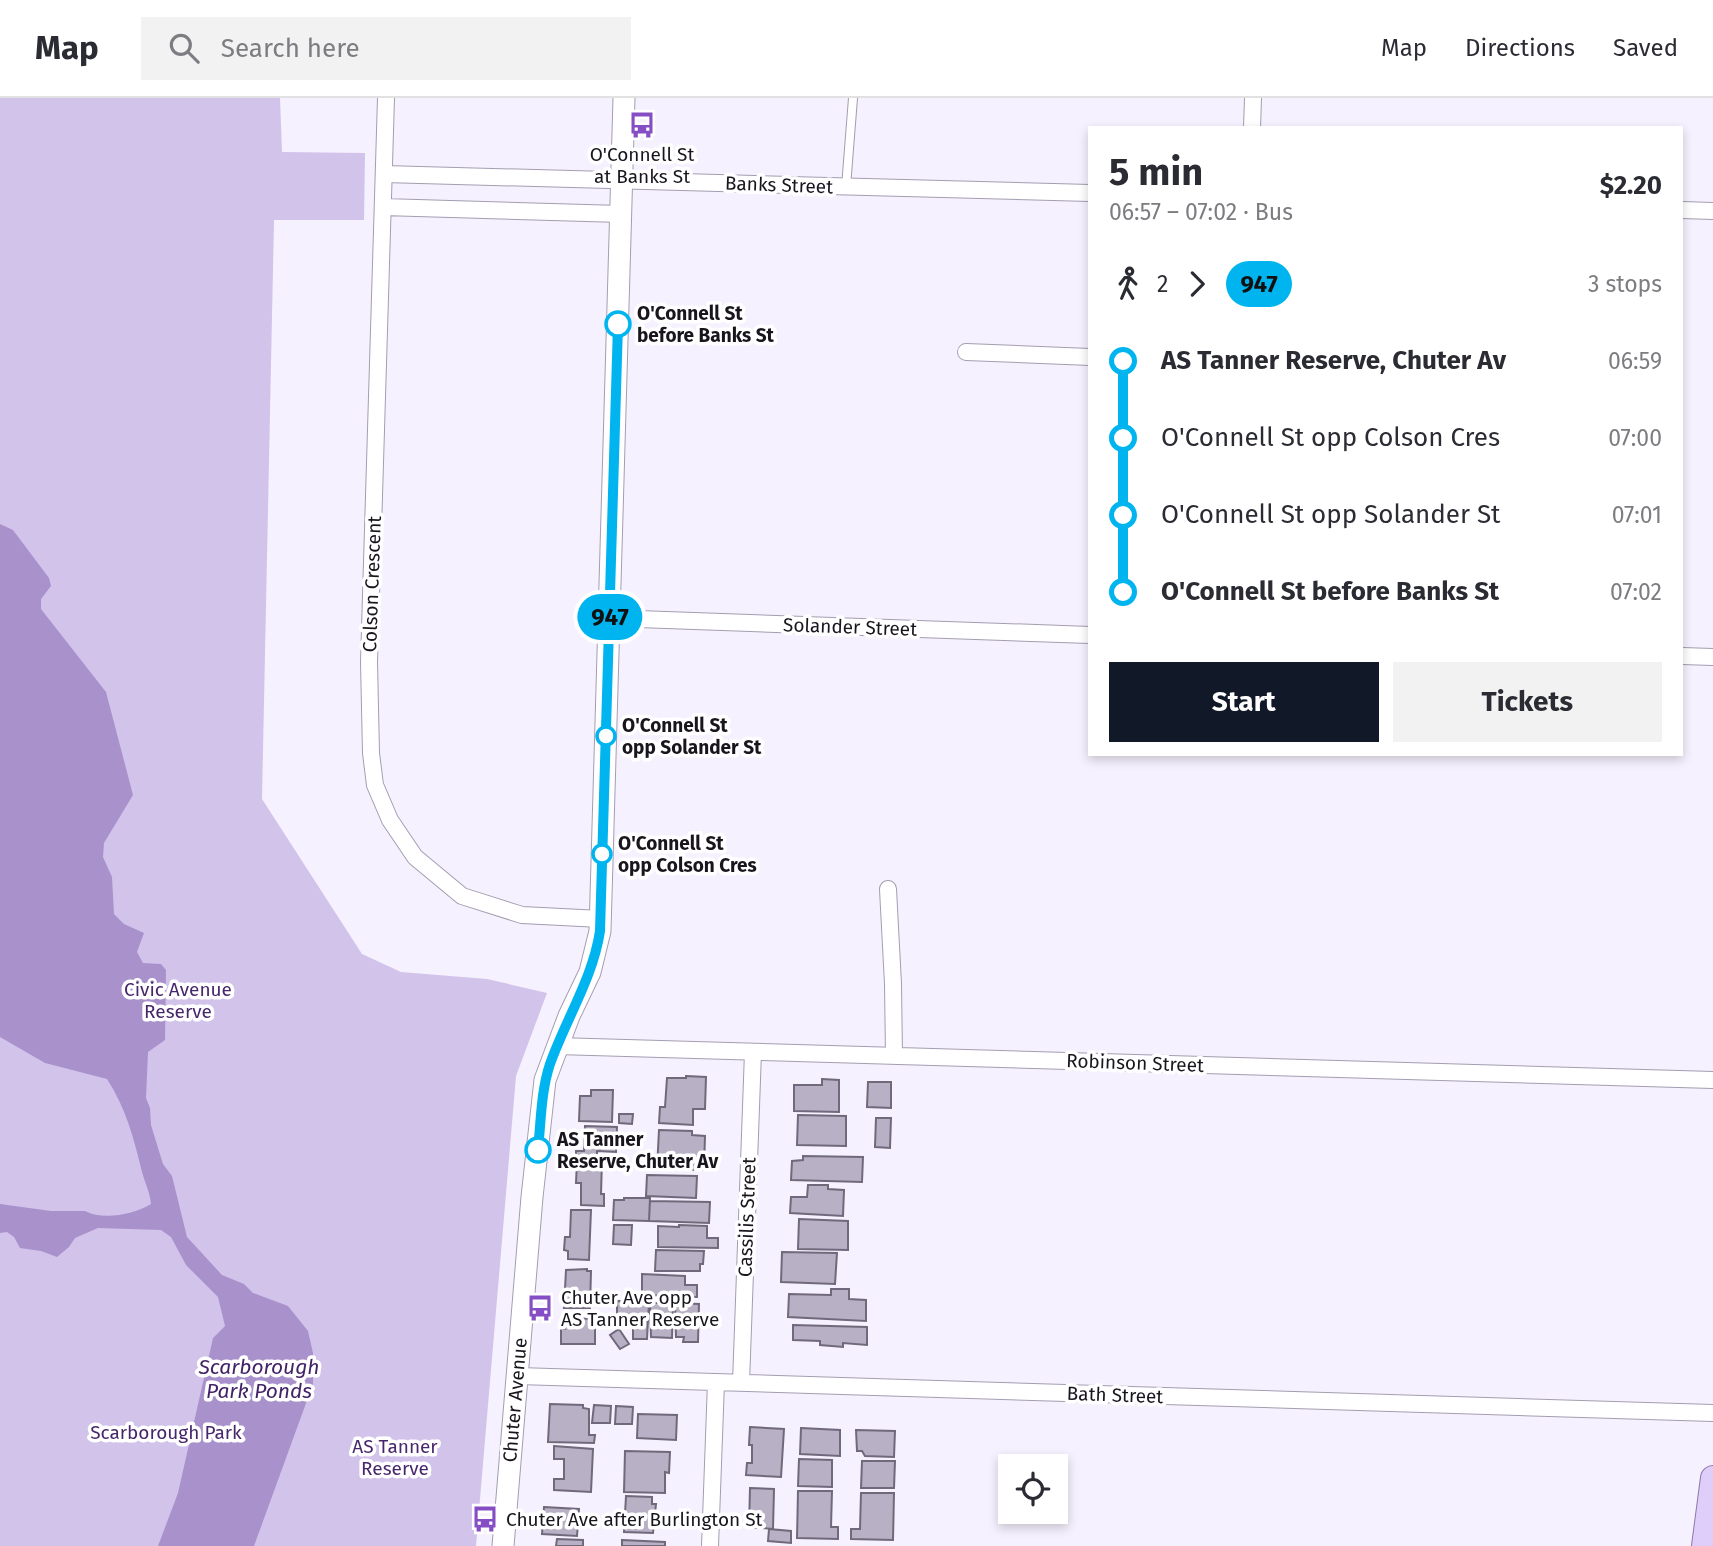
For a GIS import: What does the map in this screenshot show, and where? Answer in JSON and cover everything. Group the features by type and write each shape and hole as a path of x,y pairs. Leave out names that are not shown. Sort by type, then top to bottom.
{"main road":[{"name":"Chuter Avenue","path":"503,1546 545,1080 590,972 598,947 601,919 624,98"},
{"path":"1703,1546 1713,1478"}],"street":[{"name":"Colson Crescent","path":"386,98 369,662 371,753 375,785 390,820 415,857 463,896 522,915 601,919"},
{"path":"1252,126 1253,98"},
{"name":"Banks Street","path":"384,174 1088,193"},
{"path":"383,207 621,214"},
{"path":"1683,210 1713,211"},
{"path":"966,352 1088,357"},
{"name":"Solander Street","path":"610,618 1088,635"},
{"path":"1683,656 1713,657"},
{"path":"888,889 894,1056"},
{"name":"Robinson Street","path":"557,1046 1713,1080"},
{"name":"Cassilis Street","path":"741,1383 753,1052"},
{"name":"Bath Street","path":"518,1376 1713,1413"},
{"path":"710,1546 716,1382"}],"lane":[{"path":"846,187 853,98"}],"green space":[{"name":"Civic Avenue Reserve","path":"0,98 280,98 282,152 365,153 364,220 274,220 262,799 362,954 401,972 487,979 547,993 516,1076 476,1546 0,1546"}],"water":[{"name":"Scarborough Park Ponds","path":"0,524 13,530 49,578 51,586 41,599 41,609 106,692 133,795 104,843 103,857 112,877 114,914 124,924 144,933 137,952 143,963 161,964 166,970 165,1040 148,1052 146,1098 163,1164 172,1176 187,1237 222,1275 244,1284 253,1293 288,1306 308,1331 313,1353 313,1384 254,1546 158,1546 178,1493 213,1338 225,1326 218,1297 186,1265 171,1237 161,1230 98,1228 75,1238 57,1257 20,1248 14,1237 7,1232 0,1233 0,1204 51,1211 85,1211 110,1216 136,1211 151,1204 129,1124 107,1079 45,1063 0,1037"}],"building":[{"path":"706,1077 705,1109 693,1109 693,1125 659,1123 660,1107 665,1107 667,1078"},
{"path":"822,1079 839,1080 839,1112 794,1111 794,1085 822,1085"},
{"path":"868,1082 891,1082 891,1108 867,1107"},
{"path":"591,1090 613,1090 612,1122 579,1121 580,1096 591,1096"},
{"path":"619,1114 633,1114 632,1124 619,1123"},
{"path":"798,1115 846,1116 846,1146 797,1145"},
{"path":"876,1118 891,1118 890,1148 875,1147"},
{"path":"585,1126 617,1127 616,1152 597,1151 597,1157 576,1157 576,1151 584,1151"},
{"path":"659,1130 692,1131 692,1135 705,1136 704,1170 657,1169"},
{"path":"803,1156 863,1157 862,1182 791,1180 792,1161 803,1160"},
{"path":"577,1160 602,1160 601,1194 604,1194 604,1206 581,1205 581,1183 576,1183"},
{"path":"647,1175 697,1176 696,1198 646,1196"},
{"path":"808,1185 828,1185 828,1189 844,1190 843,1216 790,1213 791,1197 807,1197"},
{"path":"650,1198 649,1221 613,1220 614,1200"},
{"path":"650,1201 710,1202 709,1223 649,1221"},
{"path":"571,1210 591,1210 589,1260 568,1259 568,1251 564,1250 565,1237 570,1237"},
{"path":"799,1219 848,1221 848,1250 798,1249"},
{"path":"614,1225 632,1225 631,1245 613,1244"},
{"path":"658,1226 707,1226 707,1238 718,1238 718,1248 658,1247"},
{"path":"656,1250 704,1251 703,1264 700,1264 700,1271 655,1271"},
{"path":"782,1252 837,1253 835,1284 781,1282"},
{"path":"566,1270 591,1271 590,1308 564,1308"},
{"path":"642,1274 685,1276 685,1285 697,1285 697,1297 642,1295"},
{"path":"831,1289 849,1289 849,1299 866,1300 866,1321 788,1317 789,1294 831,1295"},
{"path":"617,1301 649,1302 647,1339 633,1339 633,1328 622,1316 617,1315"},
{"path":"650,1303 673,1303 672,1338 651,1337"},
{"path":"675,1303 699,1304 698,1342 683,1342 684,1337 676,1337"},
{"path":"566,1318 595,1319 595,1344 561,1344 561,1329 565,1329"},
{"path":"793,1325 867,1327 867,1345 843,1343 843,1347 820,1345 820,1341 793,1340"},
{"path":"619,1329 629,1344 620,1349 610,1335"},
{"path":"550,1404 583,1405 583,1408 589,1409 589,1435 595,1435 594,1443 548,1442"},
{"path":"594,1405 611,1406 610,1423 592,1423"},
{"path":"616,1406 633,1407 632,1424 615,1424"},
{"path":"638,1414 677,1415 676,1440 637,1438"},
{"path":"750,1427 784,1429 781,1477 746,1475 747,1463 752,1463"},
{"path":"801,1428 840,1430 840,1456 800,1454"},
{"path":"856,1430 895,1431 894,1457 865,1456 862,1451 857,1451"},
{"path":"554,1446 593,1449 591,1492 554,1490 554,1479 564,1479 564,1459 554,1459"},
{"path":"625,1451 670,1452 669,1473 665,1472 665,1493 624,1492"},
{"path":"799,1459 832,1460 832,1487 798,1486"},
{"path":"862,1461 895,1461 894,1488 861,1488"},
{"path":"750,1488 774,1489 773,1529 749,1527"},
{"path":"798,1491 832,1491 831,1527 838,1527 838,1539 797,1538"},
{"path":"861,1493 894,1493 893,1540 851,1539 851,1529 860,1529"},
{"path":"626,1496 652,1497 652,1504 656,1504 653,1533 624,1532"},
{"path":"544,1507 579,1509 577,1536 542,1534"},
{"path":"769,1529 791,1531 791,1543 768,1541"},
{"path":"557,1539 583,1540 583,1546 556,1546"},
{"path":"622,1540 665,1542 665,1546 622,1546"}],"bus line":[{"name":"947","path":"538,1150 545,1080 569,1016 590,972 600,931 618,324"}],"place":[{"name":"O'Connell St at Banks St","path":"642,125"},
{"name":"O'Connell St before Banks St","path":"618,324"},
{"name":"O'Connell St opp Solander St","path":"606,736"},
{"name":"O'Connell St opp Colson Cres","path":"602,854"},
{"name":"AS Tanner Reserve, Chuter Av","path":"538,1150"},
{"name":"Chuter Ave opp AS Tanner Reserve","path":"540,1308"},
{"name":"Chuter Ave after Burlington St","path":"485,1519"}],"park label":[{"name":"Scarborough Park","path":"166,1432"},
{"name":"AS Tanner Reserve","path":"395,1457"}]}
